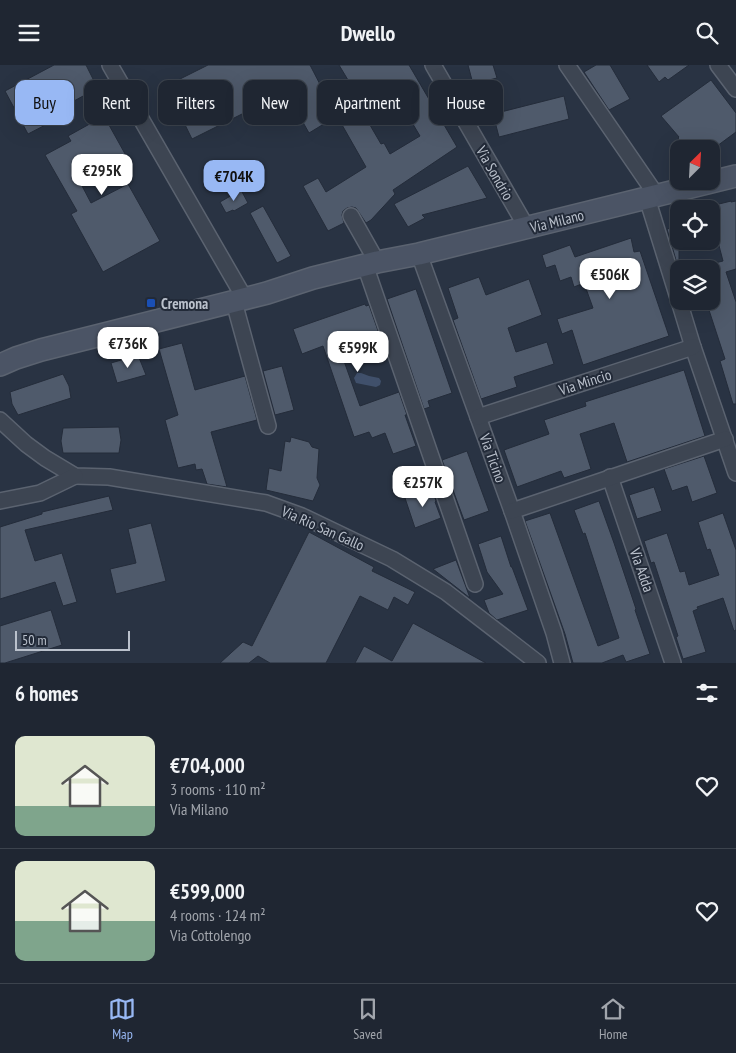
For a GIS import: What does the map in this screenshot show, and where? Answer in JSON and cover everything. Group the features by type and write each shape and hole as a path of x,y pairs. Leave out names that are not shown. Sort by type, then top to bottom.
{"street":[{"path":"110,65 240,300 268,425"},
{"name":"Via Sondrio","path":"433,65 527,228"},
{"path":"567,65 652,197 670,266"},
{"path":"718,65 736,89"},
{"name":"Via Milano","path":"0,365 41,350 267,293 313,278 371,263 419,254 736,177"},
{"path":"351,217 371,263 475,584"},
{"name":"Via Ticino","path":"419,254 512,511 554,633 562,663"},
{"path":"682,310 736,473"},
{"name":"Via Mincio","path":"478,417 693,347"},
{"path":"0,420 39,453 75,476"},
{"path":"512,511 725,439"},
{"name":"Via Rio San Gallo","path":"0,501 40,493 75,476 110,477 266,503 302,516 392,559 446,592 538,663"},
{"name":"Via Adda","path":"610,477 674,663"}],"water":[{"path":"357,373 379,378 381,381 380,385 376,387 356,383 354,378"}],"building":[{"path":"54,65 86,65 94,80 84,80 84,96 74,101 74,80 26,80"},
{"path":"208,65 310,65 318,80 317,125 322,125 309,133 305,125 307,125 307,80 243,80 243,114 233,118 233,80 178,80"},
{"path":"339,65 409,65 418,80 348,80"},
{"path":"468,65 493,65 497,78 472,80"},
{"path":"596,65 610,65 630,99 609,110 584,72"},
{"path":"647,65 689,65 668,80 665,77 659,82"},
{"path":"711,80 736,113 736,132 720,144 720,140 679,140 661,116"},
{"path":"419,82 429,99 429,125 444,125 457,147 393,190 395,194 371,220 366,223 356,208 347,208 343,211 342,215 344,223 328,231 303,186 318,178 326,192 366,167 342,125 370,125 381,144 384,143 390,154 420,136 413,125 419,125"},
{"path":"15,86 15,110 5,91"},
{"path":"564,96 569,119 499,137 496,125 503,125 503,111"},
{"path":"23,125 45,125 28,134"},
{"path":"88,125 109,125 129,161 111,171 109,166 80,182 91,203 128,184 160,241 103,272 71,214 77,211 45,155 71,141 68,136"},
{"path":"185,125 220,125 192,139"},
{"path":"468,166 487,198 422,215 425,218 408,227 394,204"},
{"path":"241,190 248,203 226,213 220,202"},
{"path":"736,201 736,269 726,272 736,302 736,404 733,404 720,361 725,359 709,310 720,310 720,262 723,261 720,250 720,204"},
{"path":"263,206 291,256 277,263 250,213"},
{"path":"670,228 670,239 667,229"},
{"path":"631,238 634,252 640,251 669,336 583,365 572,330 562,334 557,319 593,308 584,283 574,287 571,277 560,281 555,265 546,268 542,255 570,245 575,257"},
{"path":"673,250 679,250 679,260 676,260"},
{"path":"479,277 486,295 529,279 542,315 508,328 516,352 547,342 554,364 514,377 517,387 481,399 453,320 458,318 448,288"},
{"path":"416,289 452,393 428,401 430,407 424,409 387,299"},
{"path":"365,304 366,306 369,305 384,348 344,361 360,406 399,392 416,446 393,454 385,433 372,438 369,432 354,437 323,346 302,354 293,329"},
{"path":"182,343 195,390 245,376 257,420 211,432 227,487 207,484 202,469 196,470 195,464 178,468 165,420 178,415 159,349"},
{"path":"138,355 146,375 117,383 111,363"},
{"path":"282,366 294,410 275,415 263,371"},
{"path":"684,370 705,436 627,462 614,423 580,434 591,469 564,478 561,471 517,487 504,450 549,434 544,420 586,406 585,402"},
{"path":"63,374 69,386 71,398 18,415 12,404 10,392"},
{"path":"119,427 121,440 119,453 63,453 61,441 63,428"},
{"path":"291,437 309,442 312,447 319,449 317,478 320,485 313,501 266,490 269,468 281,471 285,441 290,442"},
{"path":"467,451 489,511 464,520 442,460"},
{"path":"704,456 717,493 692,502 687,486 672,491 664,469"},
{"path":"654,487 662,511 637,519 629,495"},
{"path":"432,489 441,518 415,528 405,498"},
{"path":"109,496 113,510 25,530 35,561 62,553 77,602 63,606 55,582 0,599 0,527 42,514 42,512"},
{"path":"599,501 650,654 626,662 623,655 602,663 573,663 565,634 525,521 550,513 598,646 619,638 585,533 583,534 574,510"},
{"path":"723,513 736,550 736,630 734,631 723,598 697,607 698,609 693,611 706,652 683,659 676,637 678,636 654,562 651,563 644,541 667,533 680,572 685,571 689,585 719,575 710,549 707,550 698,522"},
{"path":"151,523 166,581 116,594 110,569 136,563 128,529"},
{"path":"309,532 374,567 372,571 415,592 408,605 394,597 388,610 360,596 326,663 270,663 258,656 249,663 220,663 243,642 252,646"},
{"path":"501,536 528,610 497,620 489,613 484,600 503,594 487,572 478,544"},
{"path":"456,560 466,587 470,598 433,569"},
{"path":"51,610 62,645 0,663 0,626"},
{"path":"413,623 486,663 355,663 364,646 392,661"}],"place":[{"name":"Cremona","path":"151,303"}]}
